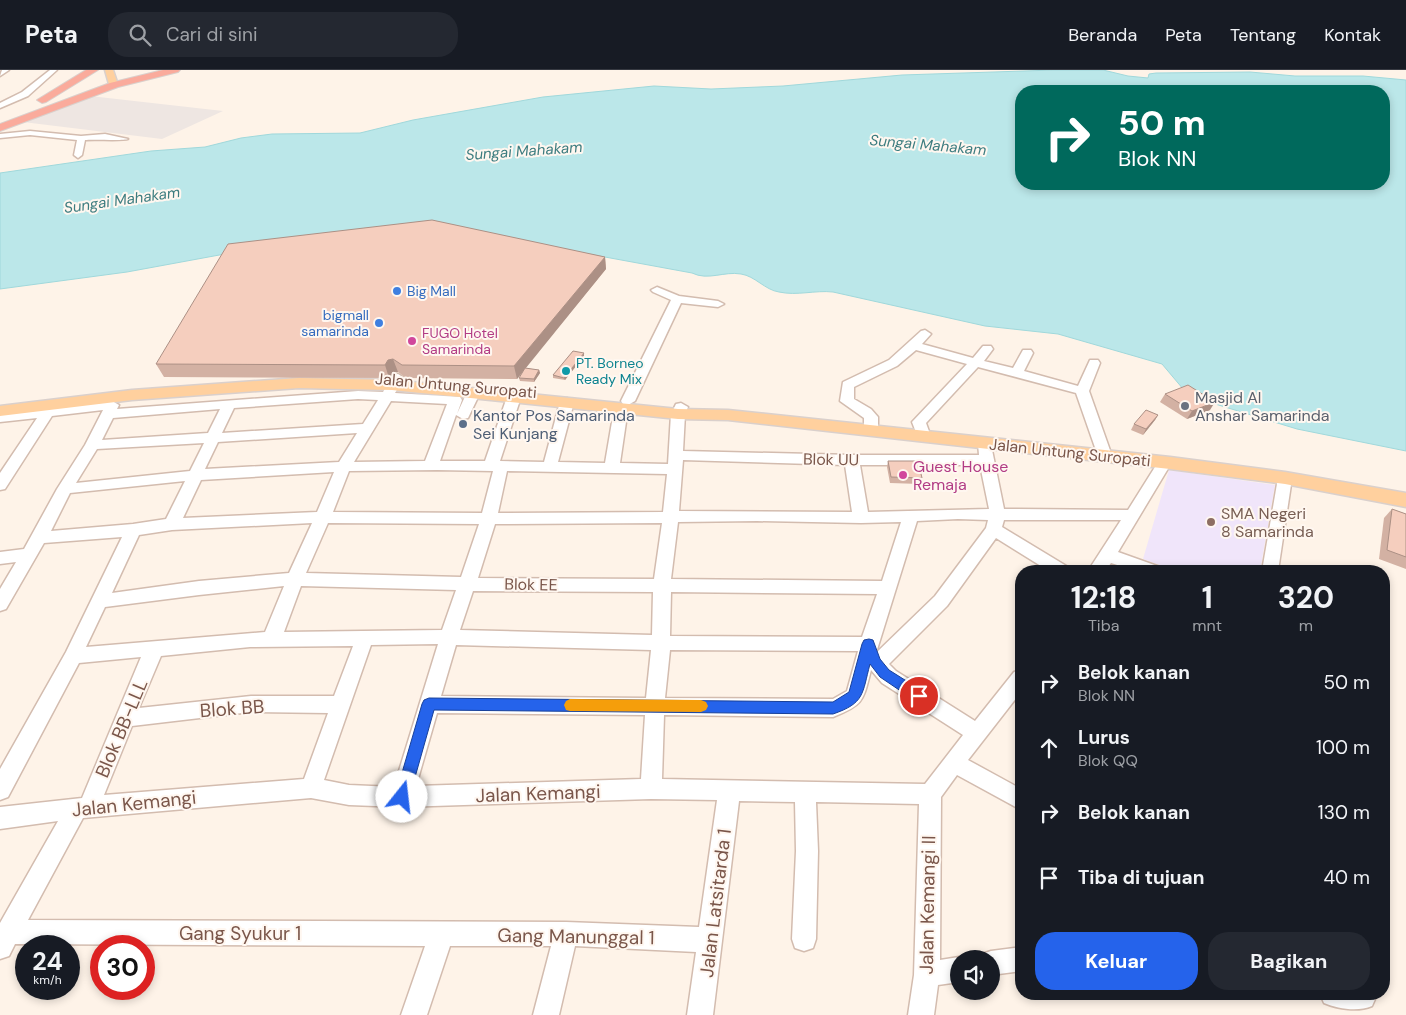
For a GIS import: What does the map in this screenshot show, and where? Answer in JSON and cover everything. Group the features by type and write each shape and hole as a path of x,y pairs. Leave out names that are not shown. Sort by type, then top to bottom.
{"highway":[{"path":"1,126 20,109 48,96 94,70"},
{"path":"1,126 61,105 119,79 166,70"},
{"path":"119,79 175,70"},
{"path":"38,113 48,96"},
{"path":"20,109 40,108 43,110 38,113"}],"main road":[{"path":"109,70 119,79"},
{"name":"Jalan Untung Suropati","path":"0,404 133,387 246,376 291,374 393,386 680,410"},
{"name":"Jalan Untung Suropati","path":"0,411 112,405 216,388 299,383 393,386 628,401 703,413 924,437 985,451 1105,456 1165,462 1285,478 1406,500"}],"street":[{"path":"0,70 5,70"},
{"path":"0,74 5,70"},
{"path":"0,108 25,94 54,70"},
{"path":"0,108 20,109"},
{"path":"1,126 30,133 81,138 104,136 124,139"},
{"path":"78,155 81,138"},
{"path":"657,290 677,299 718,304"},
{"path":"628,401 677,299"},
{"path":"871,431 871,417 847,401 848,385 893,363 914,346 925,334"},
{"path":"914,346 1082,390"},
{"path":"959,358 968,346"},
{"path":"924,437 919,422 987,348"},
{"path":"1016,374 1027,353"},
{"path":"1094,363 1082,390 1088,412 1105,456"},
{"path":"272,639 295,579 324,517 343,467 393,386"},
{"path":"0,418 112,405 229,404 358,395 393,386 455,400 431,465"},
{"path":"463,416 472,393"},
{"path":"402,797 449,637 489,518 496,466 514,397"},
{"path":"550,466 567,402"},
{"path":"172,524 194,474 229,404"},
{"path":"0,604 92,444 112,405"},
{"path":"651,789 655,705 661,643 662,586 680,410"},
{"path":"0,485 48,412"},
{"path":"612,468 619,422"},
{"path":"92,444 367,428"},
{"path":"985,451 997,522 1054,565"},
{"name":"Blok UU","path":"65,488 194,474 343,467 431,465 612,468 676,462 852,460 985,451"},
{"path":"852,460 861,518"},
{"path":"1100,565 1165,462"},
{"path":"1271,565 1285,478"},
{"path":"39,538 132,530 172,524 324,517 670,518 757,516 861,518 958,514 997,522 1053,514 1133,515"},
{"path":"429,704 833,708 844,704 855,696 869,644 911,516"},
{"path":"876,664 941,601 997,522"},
{"path":"0,790 73,656 132,530"},
{"path":"0,558 28,554"},
{"path":"1108,555 1137,565"},
{"name":"Blok EE","path":"99,601 199,588 295,579 466,584 888,588"},
{"path":"73,656 272,639 449,637 661,643 869,644"},
{"path":"311,788 365,638"},
{"path":"869,644 876,664 890,677 978,734"},
{"name":"Blok BB-LLL","path":"5,939 82,809 154,649"},
{"path":"930,794 953,762 978,734 1015,686"},
{"name":"Blok BB","path":"124,718 251,704 341,706"},
{"path":"953,762 1015,797"},
{"name":"Jalan Kemangi","path":"0,818 217,794 311,788 349,795 402,797 651,789 729,792 930,794"},
{"name":"Jalan Latsitarda 1","path":"700,1015 729,792"},
{"path":"804,939 807,851 805,793"},
{"name":"Jalan Kemangi II","path":"921,1015 926,975 930,794"},
{"path":"414,1015 441,934"},
{"name":"Gang Manunggal 1","path":"441,934 566,934 710,940"},
{"name":"Gang Syukur 1","path":"5,939 441,934"},
{"path":"546,1015 566,934"},
{"path":"1000,962 1015,961"},
{"path":"926,975 950,971"}],"shaded area":[{"path":"90,96 223,111 162,139 23,122"},
{"name":"SMA Negeri 8 Samarinda","path":"1169,470 1275,485 1261,565 1160,565 1143,559"}],"water":[{"name":"Sungai Mahakam","path":"1054,70 1103,70 1128,76 1148,78 1149,74 1156,73 1250,72 1295,76 1363,76 1406,80 1406,451 1297,429 1189,396 1162,364 1058,334 985,326 833,292 779,292 769,289 751,277 741,274 704,276 507,239 290,242 127,272 0,289 0,173 151,151 205,147 241,138 272,134 360,133 413,120 543,97 654,86 711,89 783,86 902,75"}],"building":[{"name":"bigmall samarinda","path":"432,220 605,257 514,366 402,365 393,359 388,360 385,365 156,364 228,244"},
{"name":"PT. Borneo Ready Mix","path":"573,351 584,353 564,378 553,375"},
{"path":"525,368 539,370 534,379 519,378"},
{"path":"1188,385 1215,402 1192,411 1165,394"},
{"path":"1146,410 1158,415 1146,429 1134,424"},
{"name":"Guest House Remaja","path":"888,461 918,461 922,478 891,477"},
{"path":"1392,509 1406,514 1406,557 1387,550"}],"slow traffic":[{"path":"570,705 701,706"}],"place":[{"name":"Big Mall","path":"397,291"},
{"name":"bigmall samarinda","path":"379,323"},
{"name":"FUGO Hotel Samarinda","path":"412,341"},
{"name":"PT. Borneo Ready Mix","path":"566,371"},
{"name":"Masjid Al Anshar Samarinda","path":"1185,406"},
{"name":"Kantor Pos Samarinda Sei Kunjang","path":"463,424"},
{"name":"Guest House Remaja","path":"903,475"},
{"name":"SMA Negeri 8 Samarinda","path":"1211,522"}],"route":[{"path":"402,797 429,704 833,708 844,704 855,696 869,644 875,661 884,674 919,696"}]}
